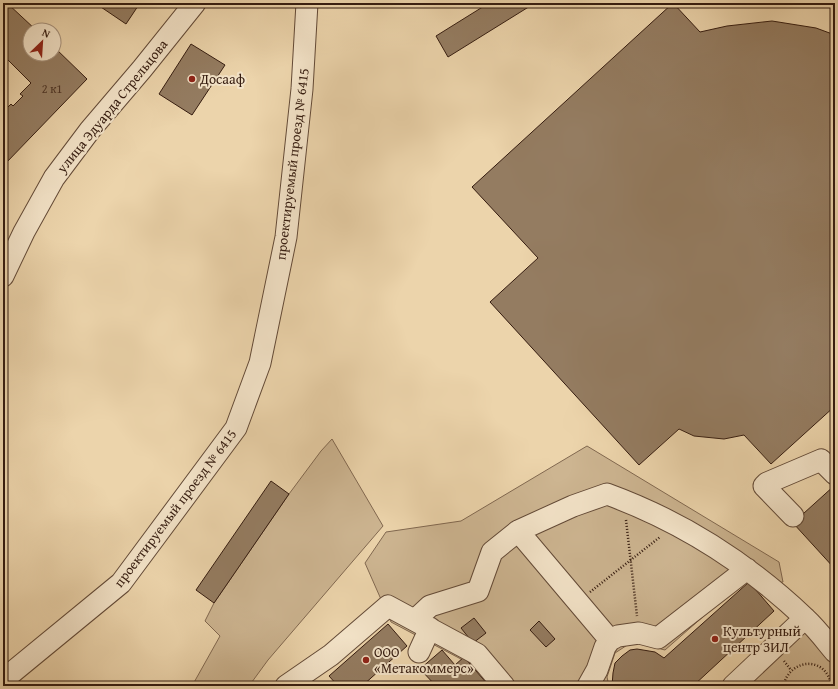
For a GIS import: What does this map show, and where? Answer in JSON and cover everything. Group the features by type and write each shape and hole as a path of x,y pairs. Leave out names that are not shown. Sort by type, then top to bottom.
{"street":[{"name":"улица Эдуарда Стрельцова","path":"3,276 24,232 54,178 90,130 142,69 195,3"},
{"name":"проектируемый проезд № 6415","path":"3,680 121,583 236,428 260,363 286,237 302,89 307,3"},
{"path":"793,516 764,486 767,483 821,460 835,474"},
{"path":"419,652 422,624 430,606 478,591 492,552 518,532 573,506 607,494 624,500 698,536 747,569 805,618 835,652"},
{"path":"518,532 610,640"},
{"path":"588,686 597,670 605,647 610,640 618,636 639,632 658,638 747,569"},
{"path":"290,685 331,655 388,606 477,654 504,686"},
{"path":"733,686 805,618"}],"path":[{"path":"624,500 639,632"},
{"path":"577,602 676,525"},
{"path":"783,686 786,677 791,670 800,665 809,664 818,666 826,672 831,681 831,686"}],"shaded area":[{"path":"332,439 383,526 268,660 249,686 192,686 220,636 205,621 214,603 289,494 321,451"},
{"path":"587,446 779,562 783,582 770,584 746,579 665,650 632,642 615,653 607,677 609,686 492,686 476,667 391,622 365,563 386,532 461,521"},
{"path":"801,622 835,657 835,686 746,686"}],"building":[{"path":"3,3 7,3 27,22 22,22 22,62 62,62 62,55 87,79 5,164 3,164 3,112 11,104 13,106 23,96 20,94 31,83 3,55"},
{"path":"95,3 140,3 126,24"},
{"path":"489,3 535,3 448,57 436,36"},
{"path":"673,3 700,32 727,26 772,21 816,28 835,35 835,406 771,464 744,435 724,439 694,436 679,429 639,465 490,302 538,258 472,187"},
{"name":"Досааф","path":"191,44 225,65 192,115 159,94"},
{"path":"271,481 289,494 214,603 196,590"},
{"path":"835,485 835,569 793,523"},
{"name":"Культурный центр ЗИЛ","path":"749,582 774,611 693,686 612,686 615,663 622,656 630,650 637,649 655,652 664,658"},
{"path":"474,618 486,633 473,643 461,628"},
{"path":"539,621 555,639 546,647 530,630"},
{"path":"388,624 407,646 362,686 338,686 329,676"},
{"path":"442,650 455,665 464,657 489,686 436,686 420,669"}],"place":[{"name":"Досааф","path":"192,79"},
{"name":"Культурный центр ЗИЛ","path":"715,639"},
{"name":"ООО «Метакоммерс»","path":"366,660"}]}
